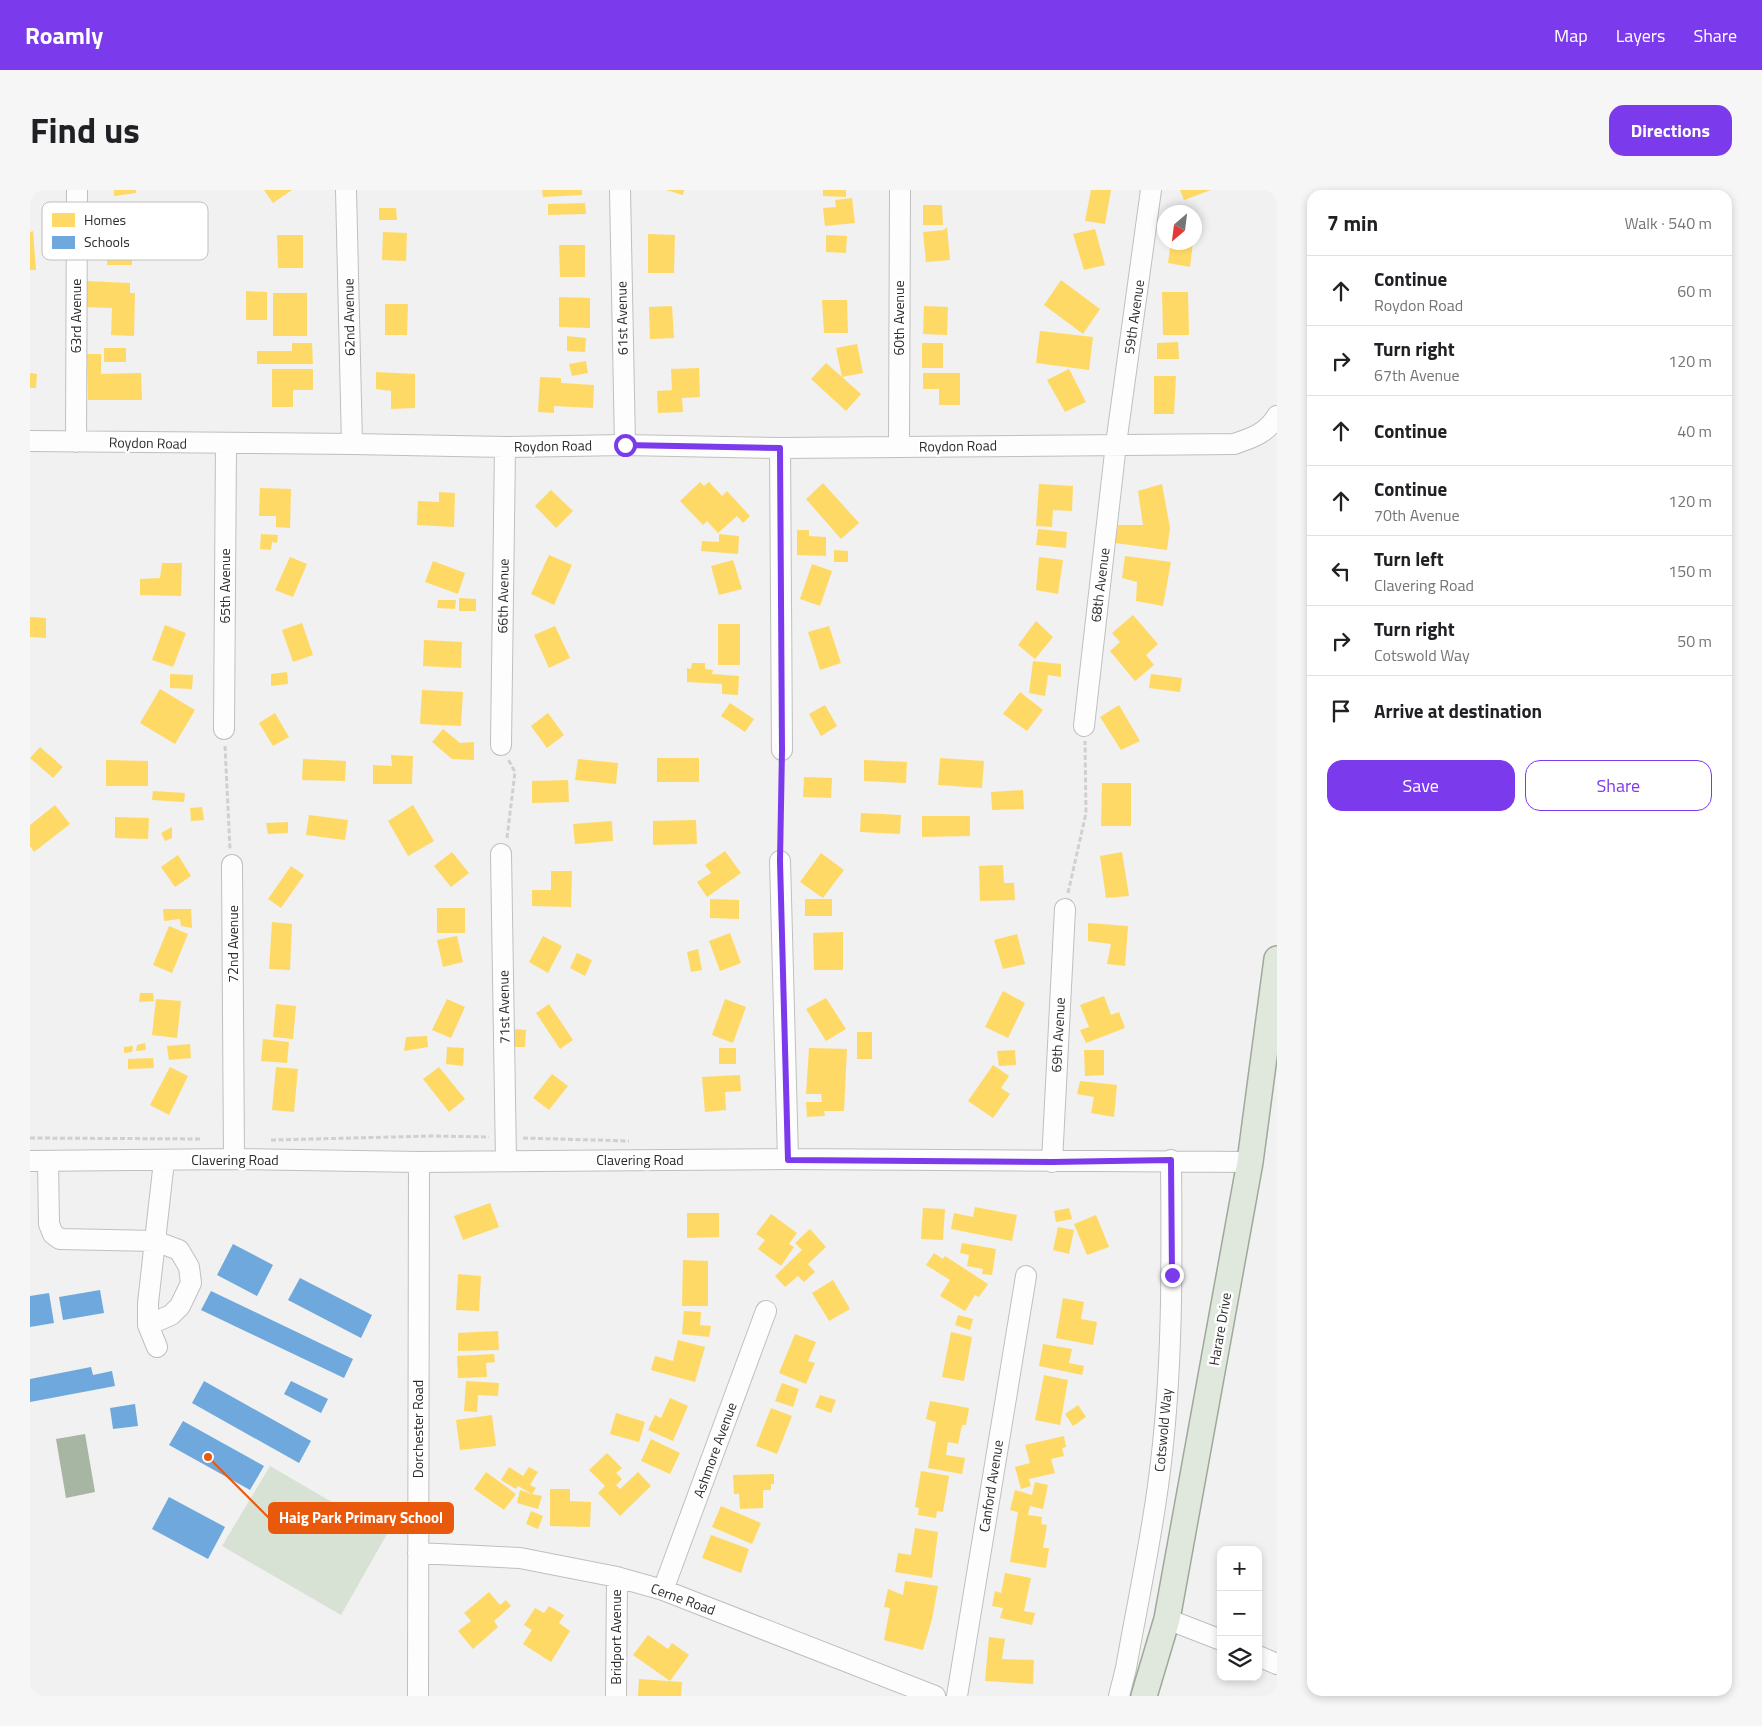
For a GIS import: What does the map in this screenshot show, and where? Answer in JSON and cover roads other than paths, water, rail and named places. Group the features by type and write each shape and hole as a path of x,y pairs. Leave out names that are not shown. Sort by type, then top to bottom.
{"main road":[{"name":"Harare Drive","path":"1144,1696 1167,1619 1250,1162 1277,959"}],"street":[{"name":"62nd Avenue","path":"346,190 352,444"},
{"name":"61st Avenue","path":"620,190 625,445"},
{"name":"60th Avenue","path":"899,447 900,190"},
{"name":"59th Avenue","path":"1116,444 1151,190"},
{"name":"63rd Avenue","path":"76,442 77,260"},
{"name":"Roydon Road","path":"30,441 505,447 625,445 780,448 1234,444 1257,437 1273,423 1277,416"},
{"name":"65th Avenue","path":"224,729 226,444"},
{"name":"68th Avenue","path":"1084,726 1116,444"},
{"name":"66th Avenue","path":"501,745 505,447"},
{"path":"780,448 782,750"},
{"name":"71st Avenue","path":"501,854 506,1160"},
{"path":"780,861 788,1160"},
{"name":"72nd Avenue","path":"232,865 234,1149"},
{"name":"69th Avenue","path":"1052,1162 1065,909"},
{"name":"Clavering Road","path":"39,1161 164,1161 234,1149 418,1162 506,1160 1052,1162 1171,1160 1250,1162"},
{"name":"Cotswold Way","path":"1119,1696 1126,1668 1160,1469 1167,1386 1172,1275 1171,1160"},
{"path":"39,1161 52,1234 60,1239 155,1241 179,1250 189,1267 191,1282 180,1306 171,1315 148,1325"},
{"path":"157,1348 148,1325 148,1303 164,1161"},
{"name":"Dorchester Road","path":"418,1162 418,1696"},
{"name":"Canford Avenue","path":"957,1696 1026,1276"},
{"name":"Ashmore Avenue","path":"663,1590 766,1311"},
{"name":"Cerne Road","path":"418,1553 520,1558 617,1577 663,1590 935,1696"},
{"name":"Bridport Avenue","path":"616,1696 617,1577"},
{"path":"1167,1619 1217,1638"},
{"path":"1262,1658 1277,1664"}],"place":[{"name":"Haig Park Primary School","path":"208,1457"}]}
